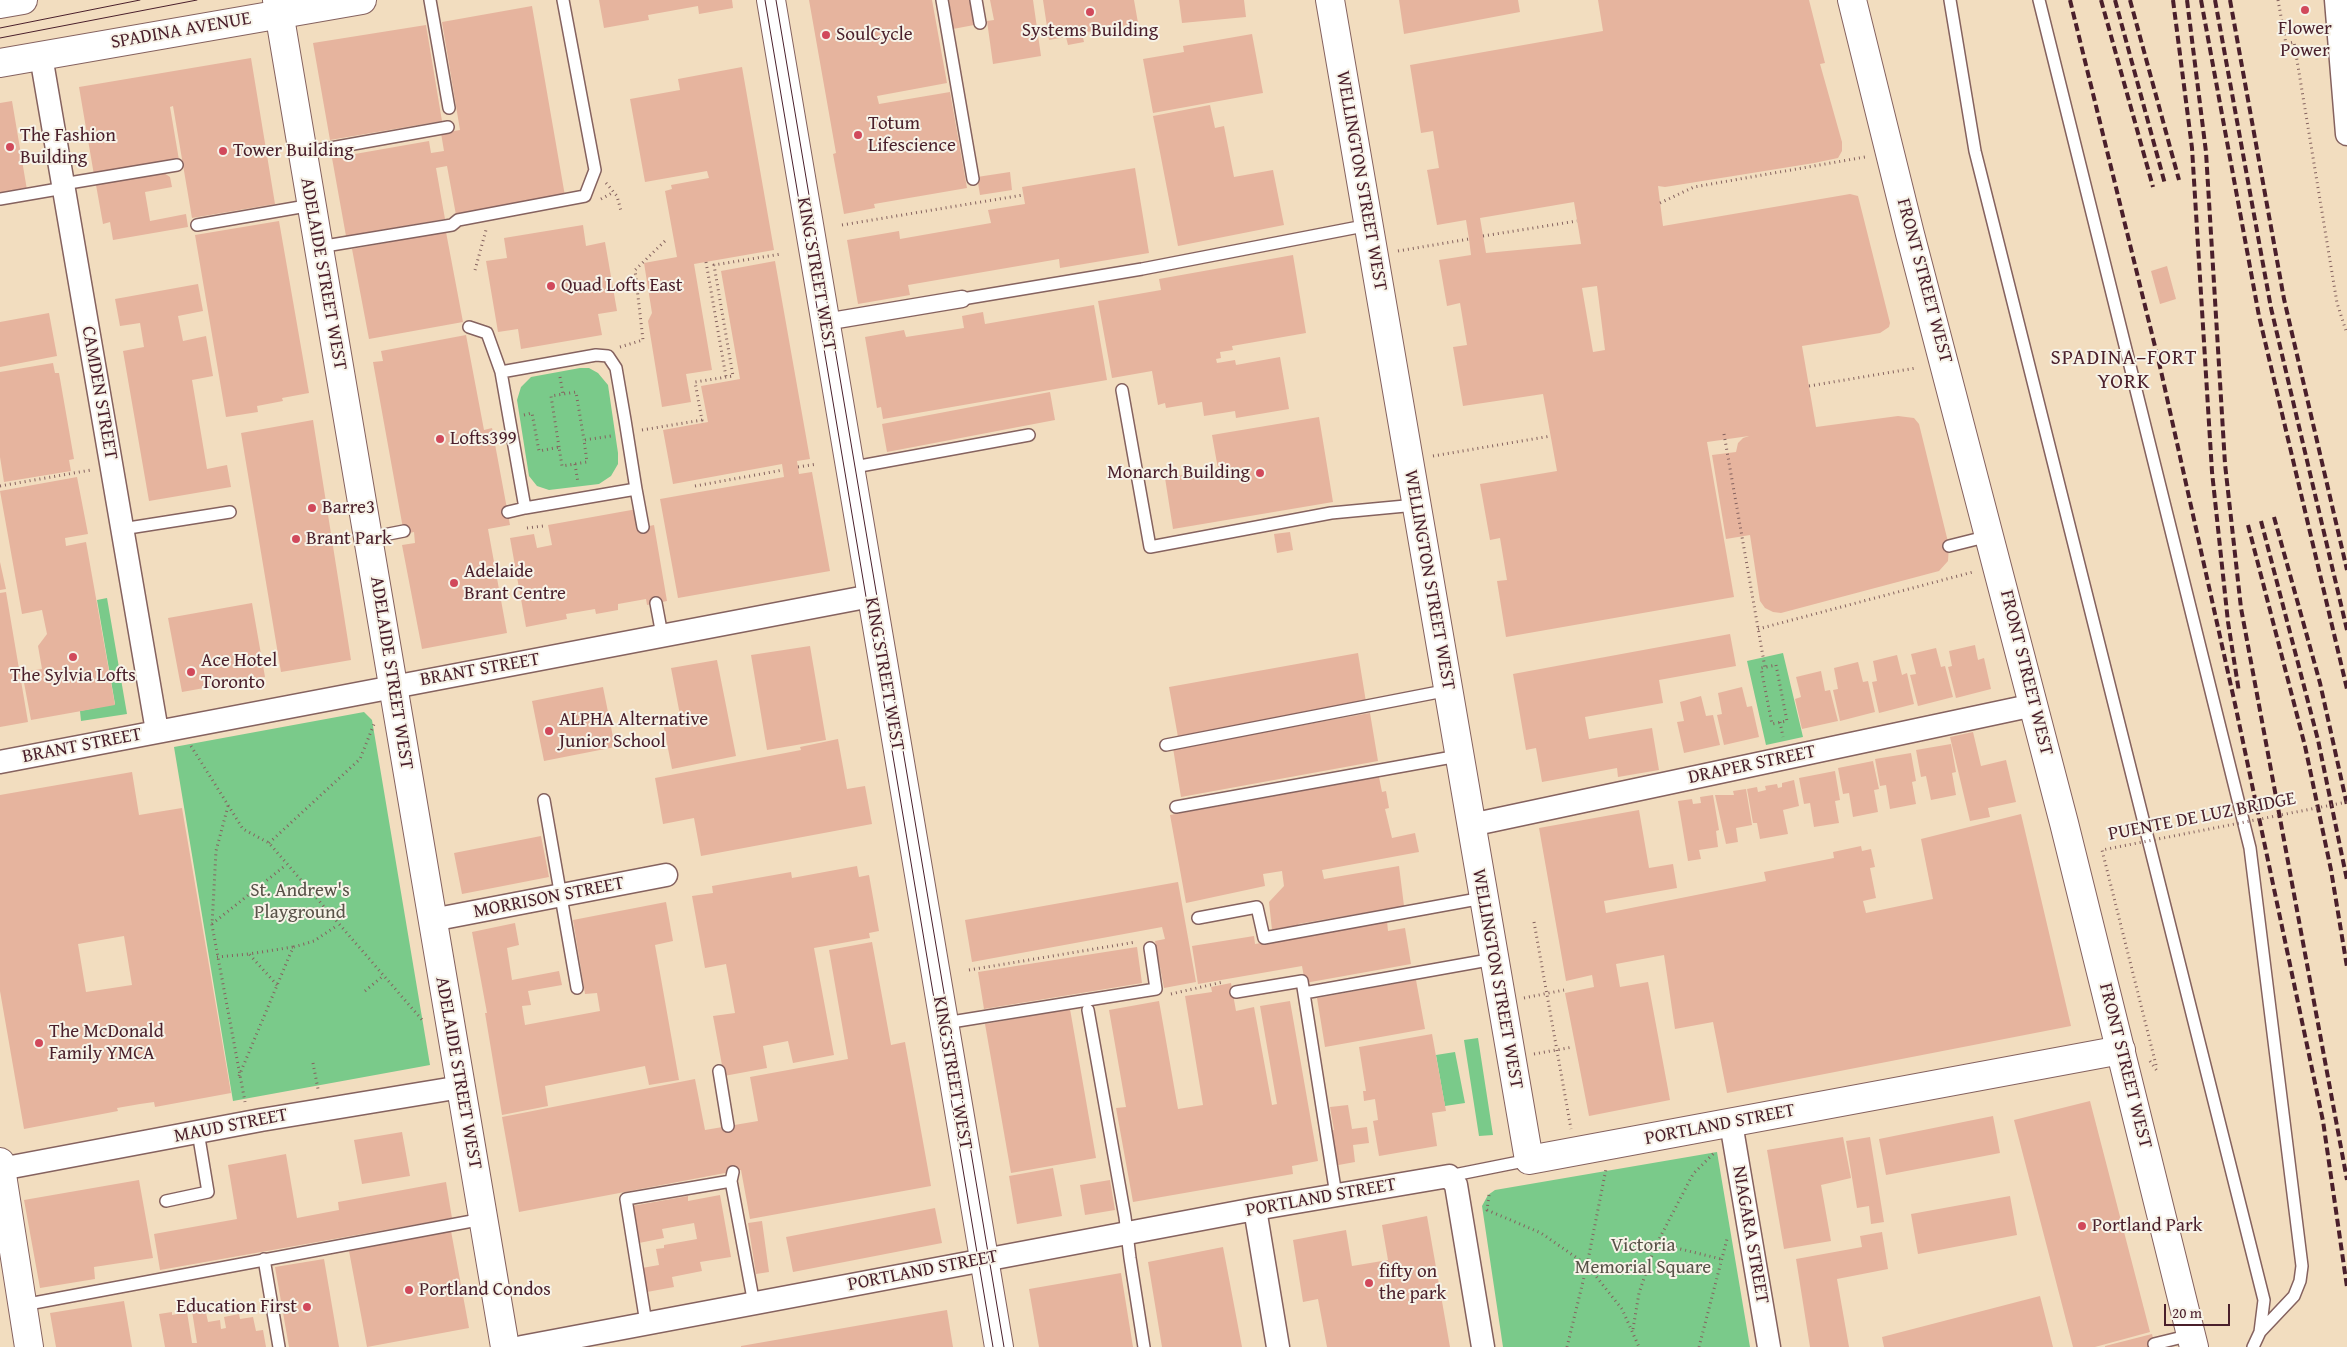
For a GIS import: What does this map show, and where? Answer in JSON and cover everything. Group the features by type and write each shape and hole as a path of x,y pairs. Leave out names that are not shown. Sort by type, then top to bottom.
{"main road":[{"path":"0,4 23,0"},
{"name":"SPADINA AVENUE","path":"0,63 278,7 362,0"},
{"name":"KING STREET WEST","path":"771,0 998,1347"},
{"name":"WELLINGTON STREET WEST","path":"1330,0 1449,690 1458,756 1529,1160"},
{"name":"FRONT STREET WEST","path":"1852,0 1910,234 2034,705 2192,1341"},
{"name":"ADELAIDE STREET WEST","path":"278,7 505,1347"},
{"name":"PORTLAND STREET","path":"1529,1160 2121,1050"},
{"path":"1,1166 29,1347"}],"street":[{"path":"2340,4 2347,134"},
{"name":"CAMDEN STREET","path":"41,56 158,731"},
{"path":"824,322 962,299"},
{"name":"BRANT STREET","path":"0,762 871,596"},
{"name":"DRAPER STREET","path":"1471,825 2034,705"},
{"name":"MORRISON STREET","path":"432,920 666,876"},
{"name":"MAUD STREET","path":"1,1166 461,1087"},
{"name":"NIAGARA STREET","path":"1731,1123 1769,1347"},
{"path":"1449,1176 1456,1185 1483,1347"},
{"name":"PORTLAND STREET","path":"522,1347 1255,1208 1449,1176"},
{"path":"1255,1208 1278,1347"}],"lane":[{"path":"430,0 449,108"},
{"path":"319,247 452,225 458,220 585,196 595,170 563,0"},
{"path":"942,0 973,179"},
{"path":"976,0 980,23"},
{"path":"1950,0 1975,151 2264,1300 2260,1332 2253,1347"},
{"path":"2039,0 2250,848 2302,1266 2300,1281 2294,1296 2260,1332"},
{"path":"303,153 448,127"},
{"path":"0,199 177,165"},
{"path":"197,225 312,205"},
{"path":"962,299 1142,270 1369,225"},
{"path":"469,327 488,333 501,372 524,508"},
{"path":"501,372 596,355 608,356 616,368 643,527"},
{"path":"1122,390 1150,547 1331,513 1416,504"},
{"path":"849,468 1029,435"},
{"path":"508,512 636,489"},
{"path":"122,529 230,512"},
{"path":"368,538 404,531"},
{"path":"1949,546 1990,535"},
{"path":"656,603 662,635"},
{"path":"1166,745 1449,690"},
{"path":"1176,807 1458,756"},
{"path":"544,800 577,988"},
{"path":"1198,918 1257,907 1264,938 1483,898"},
{"path":"943,1023 1156,989 1150,948"},
{"path":"1304,993 1494,959"},
{"path":"1238,992 1302,981 1336,1195"},
{"path":"1088,1010 1127,1233 1144,1347"},
{"path":"719,1071 728,1126"},
{"path":"166,1201 208,1192 198,1132"},
{"name":"PORTLAND STREET","path":"1449,1176 1529,1160"},
{"path":"646,1323 626,1199 732,1176 754,1304"},
{"path":"22,1305 483,1219"},
{"path":"264,1259 279,1347"},
{"path":"2154,1344 2192,1341"}],"path":[{"path":"2278,0 2286,44 2294,42 2337,303 2347,334"},
{"path":"1660,203 1694,187 1865,157"},
{"path":"595,170 617,196 621,211"},
{"path":"842,225 1023,194"},
{"path":"1483,236 1577,221"},
{"path":"1390,252 1469,239"},
{"path":"608,356 623,345 644,340 635,270 666,240"},
{"path":"726,377 706,262 714,266 781,254"},
{"path":"584,440 702,420 695,382 733,376 714,266"},
{"path":"1809,386 1916,368"},
{"path":"561,385 563,394"},
{"path":"576,392 587,462 562,466 551,396 563,394 576,392"},
{"path":"509,417 532,413 539,451 559,447"},
{"path":"1724,434 1765,668"},
{"path":"1425,458 1551,436"},
{"path":"575,464 577,479"},
{"path":"798,467 817,464"},
{"path":"0,486 99,469"},
{"path":"695,486 783,470"},
{"path":"528,528 543,526"},
{"path":"1758,629 1973,572"},
{"path":"1776,665 1787,721 1780,722 1772,724 1761,668 1776,665"},
{"path":"269,843 360,759 375,722"},
{"path":"1780,722 1783,741"},
{"path":"188,740 243,829 269,843 422,1021"},
{"name":"PUENTE DE LUZ BRIDGE","path":"2156,1065 2102,850 2347,802"},
{"path":"229,805 216,851 212,924 245,1103"},
{"path":"212,924 286,865"},
{"path":"1534,922 1572,1134"},
{"path":"217,957 294,947 314,941 338,925"},
{"path":"969,970 1137,941"},
{"path":"239,1076 294,947"},
{"path":"248,954 277,985"},
{"path":"365,991 383,976"},
{"path":"1169,994 1218,982 1234,981 1238,992"},
{"path":"1521,999 1564,990"},
{"path":"1531,1054 1573,1047"},
{"path":"314,1063 318,1091"},
{"path":"1633,1330 1641,1283 1656,1243 1694,1174 1715,1152"},
{"path":"1567,1347 1587,1265 1606,1166"},
{"path":"1489,1196 1487,1210 1541,1233 1587,1265 1615,1299 1633,1330 1639,1347"},
{"path":"1699,1347 1729,1231"},
{"path":"1656,1243 1721,1258"}],"green space":[{"path":"589,368 598,373 608,385 618,464 611,476 599,484 549,490 537,486 529,476 517,400 521,387 531,377"},
{"path":"107,598 127,714 81,721 80,711 115,704 97,600"},
{"path":"1783,653 1803,737 1766,745 1747,661"},
{"name":"St. Andrew's Playground","path":"364,712 372,720 430,1065 233,1101 174,747"},
{"path":"1478,1038 1493,1135 1479,1136 1464,1040"},
{"path":"1455,1052 1465,1103 1445,1106 1436,1055"},
{"name":"Victoria Memorial Square","path":"1717,1152 1750,1347 1503,1347 1482,1206 1488,1195 1495,1190"}],"building":[{"path":"599,0 732,0 733,8 699,14 698,6 648,15 649,20 604,28"},
{"path":"809,0 932,0 947,83 877,96 879,104 950,92 967,188 874,204 875,208 844,214 833,154 836,153"},
{"path":"949,0 970,0 974,25 953,29"},
{"path":"990,0 1033,0 1041,56 993,64 987,21 994,20"},
{"name":"Systems Building","path":"1043,0 1134,0 1138,23 1082,33 1084,42 1068,45 1066,37 1049,40"},
{"path":"1179,0 1244,0 1246,17 1182,23"},
{"path":"1399,0 1518,0 1520,12 1404,34"},
{"path":"1598,0 1809,0 1825,63 1820,64 1842,142 1842,151 1838,158 1665,187 1658,186 1663,226 1850,194 1858,196 1890,323 1889,327 1880,333 1802,346 1816,427 1898,416 1914,418 1919,424 1949,546 1948,561 1939,571 1781,613 1765,608 1760,601 1750,535 1726,539 1712,455 1736,452 1738,443 1743,438 1749,436 1707,442 1734,597 1506,637 1497,581 1507,580 1500,538 1490,540 1480,484 1557,471 1543,394 1463,406 1453,347 1467,345 1460,303 1447,306 1439,260 1471,255 1469,239 1466,220 1437,225 1427,170 1439,168 1433,131 1421,133 1410,65 1603,31","holes":["1574,202 1581,244 1486,253 1480,218","1597,286 1605,350 1593,352 1582,288"]},
{"path":"532,6 565,196 456,215 447,166 436,168 445,219 346,236 332,158 429,141 431,153 444,151 441,133 460,130 442,22"},
{"path":"426,25 442,121 330,140 313,43"},
{"path":"1252,34 1263,93 1153,113 1143,59 1184,52 1183,46"},
{"name":"Tower Building","path":"251,58 275,204 192,218 173,106 170,107 179,160 94,175 79,87"},
{"path":"742,67 774,250 694,264 712,370 686,374 691,402 662,407 648,321 652,313 644,263 677,257 665,191 672,189 671,185 709,178 707,171 645,182 630,99 680,90 678,79"},
{"name":"The Fashion Building","path":"12,101 27,190 0,195 0,103"},
{"path":"1210,105 1215,128 1224,126 1234,177 1273,170 1284,225 1178,246 1153,116"},
{"path":"1135,168 1149,253 1060,268 1059,259 908,285 910,295 858,304 847,240 899,231 900,239 991,223 988,210 1025,204 1022,187"},
{"path":"1010,172 1012,190 980,195 977,177"},
{"path":"164,173 170,177 172,187 145,192 150,221 186,214 188,227 113,240 110,222 103,224 96,185"},
{"path":"279,221 309,393 282,398 283,401 257,406 258,412 226,417 195,235"},
{"name":"Quad Lofts East","path":"583,225 586,246 605,242 617,311 598,314 602,335 521,349 518,329 498,332 486,261 507,258 504,238"},
{"path":"446,232 463,322 369,339 352,249"},
{"path":"1293,255 1306,333 1232,346 1233,350 1220,352 1221,358 1216,359 1217,363 1235,360 1236,365 1280,357 1289,409 1236,418 1235,411 1204,416 1202,402 1166,408 1165,403 1158,405 1152,371 1112,378 1098,301 1161,290 1159,279"},
{"path":"775,261 810,459 797,461 799,474 812,472 830,571 678,598 660,499 784,477 782,464 673,484 663,430 708,422 701,386 740,379 721,271"},
{"path":"2167,266 2176,299 2160,304 2151,271"},
{"path":"198,284 203,311 178,316 183,341 206,336 213,376 192,380 207,469 227,465 231,487 149,501 123,351 144,347 140,323 120,326 115,299"},
{"path":"1094,305 1107,380 883,419 881,407 877,408 865,337 904,330 906,337 964,328 962,316 983,312 985,324"},
{"path":"49,313 57,356 0,367 0,322"},
{"name":"Lofts399","path":"466,335 484,430 492,428 510,525 488,529 507,633 422,649 402,545 415,543 414,532 404,534 373,362 383,361 381,351"},
{"path":"53,363 55,373 59,373 74,459 69,460 71,471 4,482 0,457 0,372"},
{"path":"1050,392 1055,420 887,452 882,424"},
{"name":"Monarch Building","path":"1319,417 1333,502 1173,529 1165,478 1218,469 1212,435"},
{"name":"Brant Park","path":"313,420 351,660 281,672 241,433"},
{"path":"77,477 88,534 65,538 66,546 86,542 115,705 31,720 22,672 42,669 38,646 47,634 42,610 22,614 0,491"},
{"path":"637,509 640,528 654,525 667,601 647,605 646,599 618,604 618,610 596,614 595,609 566,614 567,619 526,627 510,538 534,534 537,548 552,545 548,525"},
{"path":"1290,532 1293,550 1277,553 1274,534"},
{"path":"0,562 6,589 0,590"},
{"path":"6,592 28,722 0,727 0,593"},
{"path":"252,603 265,677 182,692 168,618"},
{"path":"1730,634 1736,666 1659,680 1663,703 1585,717 1589,739 1652,728 1659,770 1618,777 1617,768 1542,782 1536,748 1526,750 1513,674"},
{"path":"1975,645 1978,660 1984,658 1991,689 1956,698 1948,667 1952,666 1949,651"},
{"path":"810,646 826,740 767,750 751,655"},
{"path":"1936,648 1941,667 1945,666 1953,697 1918,706 1910,675 1916,674 1911,654"},
{"path":"1358,653 1366,702 1178,737 1169,687"},
{"path":"1897,655 1902,675 1907,673 1914,704 1879,713 1872,682 1877,681 1873,661"},
{"path":"717,660 736,756 672,769 662,718 680,715 671,668"},
{"path":"1858,662 1863,682 1868,681 1875,712 1840,721 1833,690 1838,689 1834,668"},
{"path":"1821,671 1825,691 1830,690 1838,721 1802,729 1795,699 1801,697 1796,677"},
{"path":"603,687 615,747 544,761 532,701"},
{"path":"1742,687 1747,707 1752,706 1759,737 1724,745 1717,715 1722,714 1718,693"},
{"path":"1701,696 1706,716 1713,715 1720,745 1684,753 1677,722 1684,721 1680,702"},
{"path":"1370,713 1378,761 1181,797 1173,748"},
{"path":"1973,732 1981,766 2006,760 2016,802 1988,808 1990,817 1970,821 1950,737"},
{"path":"838,739 847,789 865,786 872,824 701,856 694,818 663,824 655,778 801,750 800,747"},
{"path":"1951,744 1956,772 1952,773 1956,795 1931,800 1926,776 1921,777 1916,750"},
{"path":"1911,753 1916,781 1912,782 1916,804 1890,809 1886,785 1880,786 1875,759"},
{"path":"1873,761 1879,789 1874,790 1878,812 1853,817 1849,793 1843,794 1838,768"},
{"path":"1835,771 1840,800 1835,801 1839,823 1814,827 1810,803 1804,804 1799,778"},
{"path":"132,772 139,815 182,808 231,1093 155,1107 154,1102 117,1108 118,1111 24,1129 0,991 0,795","holes":["124,936 132,985 86,992 78,944"]},
{"path":"1379,777 1382,792 1386,791 1389,808 1385,809 1392,838 1415,833 1419,852 1322,870 1324,879 1399,866 1404,906 1298,924 1300,930 1288,932 1286,927 1272,930 1269,902 1284,886 1282,871 1263,874 1265,886 1186,903 1170,815"},
{"path":"1794,780 1799,806 1783,810 1788,834 1760,839 1757,823 1753,823 1747,789 1757,787 1758,792 1766,790 1765,786 1777,784 1778,788 1782,787 1782,783"},
{"path":"1746,789 1752,825 1736,828 1738,842 1726,844 1715,795 1734,795 1733,791"},
{"path":"1713,795 1719,830 1716,831 1718,847 1699,850 1701,859 1688,861 1678,801 1692,799 1693,804 1701,803 1700,797"},
{"path":"1639,810 1649,868 1673,864 1677,888 1604,901 1606,913 1766,881 1764,872 1834,858 1833,852 1861,846 1862,851 1871,849 1875,867 1870,868 1876,898 1863,901 1866,913 1933,899 1921,839 2021,814 2071,1026 1727,1093 1713,1022 1675,1029 1664,955 1616,964 1620,987 1648,982 1670,1100 1589,1116 1565,993 1594,987 1592,975 1566,981 1539,828"},
{"path":"541,836 549,877 462,894 454,853"},
{"path":"857,866 859,877 869,875 879,931 869,933 870,938 814,948 834,1055 793,1063 788,1041 763,1046 767,1068 724,1076 713,1016 735,1013 726,964 705,968 692,896 713,893 712,886 791,872 792,878"},
{"path":"1178,882 1196,982 1164,988 1155,941 1165,939 1162,927 972,962 965,920"},
{"path":"666,902 673,941 655,945 679,1080 649,1085 645,1066 545,1086 548,1106 502,1115 485,1013 487,1013 472,932 515,923 519,945 507,948 512,980 559,971 562,985 528,991 531,1005 522,1006 525,1025 600,1011 597,993 585,994 573,920"},
{"path":"1387,921 1388,931 1405,928 1411,964 1305,983 1302,966 1198,984 1192,946 1254,936 1255,944"},
{"path":"872,942 891,1045 905,1042 931,1186 750,1219 741,1170 519,1212 502,1117 695,1079 705,1130 758,1121 750,1077 848,1059 829,950"},
{"path":"1137,947 1142,983 984,1009 978,972"},
{"path":"1416,980 1425,1029 1325,1047 1317,998"},
{"path":"1231,983 1236,1011 1254,1007 1272,1105 1277,1104 1260,1006 1290,1001 1318,1161 1292,1166 1293,1174 1133,1202 1116,1108 1126,1107 1109,1010 1159,1001 1178,1109 1203,1105 1185,996 1212,992 1211,987"},
{"path":"1070,1009 1096,1158 1011,1173 985,1024"},
{"path":"1432,1034 1446,1111 1432,1113 1437,1146 1379,1156 1373,1121 1378,1120 1375,1099 1364,1101 1363,1091 1366,1091 1359,1047"},
{"name":"Portland Park","path":"2090,1101 2150,1332 2095,1347 2073,1347 2014,1120"},
{"path":"1348,1105 1352,1129 1367,1127 1369,1143 1353,1145 1355,1162 1333,1166 1328,1131 1334,1130 1330,1107"},
{"path":"1993,1116 2000,1153 1886,1175 1879,1139"},
{"path":"402,1132 410,1176 362,1184 354,1140"},
{"path":"1843,1137 1851,1178 1821,1185 1831,1241 1784,1249 1767,1150"},
{"path":"1870,1137 1884,1222 1871,1224 1869,1206 1857,1208 1846,1141"},
{"path":"286,1154 297,1218 339,1210 338,1202 446,1182 452,1218 160,1270 154,1234 237,1219 228,1165"},
{"path":"1053,1168 1062,1216 1017,1224 1009,1176"},
{"path":"139,1180 153,1258 94,1267 95,1279 40,1288 24,1200"},
{"path":"1110,1180 1115,1210 1085,1215 1080,1185"},
{"path":"720,1195 731,1257 700,1262 702,1271 672,1277 674,1287 647,1292 642,1268 659,1265 656,1249 664,1248 664,1245 697,1239 694,1223 662,1229 664,1238 639,1243 632,1206 688,1196 688,1201"},
{"path":"2010,1196 2017,1235 1918,1254 1911,1214"},
{"path":"935,1208 942,1243 793,1272 786,1237"},
{"name":"fifty on the park","path":"1427,1216 1450,1347 1327,1347 1318,1299 1303,1302 1293,1240 1346,1230 1352,1266 1388,1260 1382,1225"},
{"path":"762,1221 769,1272 756,1274 748,1223"},
{"name":"Portland Condos","path":"451,1231 469,1328 367,1347 349,1251"},
{"path":"1882,1232 1888,1269 1837,1279 1849,1347 1810,1347 1796,1259 1862,1247 1860,1236"},
{"path":"1223,1247 1242,1347 1162,1347 1148,1262"},
{"name":"Education First","path":"324,1259 339,1347 289,1347 275,1267"},
{"path":"1121,1273 1133,1347 1039,1347 1029,1289"},
{"path":"2040,1296 2053,1347 1884,1347 1882,1337"},
{"path":"124,1301 132,1347 56,1347 50,1313"},
{"path":"205,1308 208,1322 220,1320 221,1329 226,1328 224,1317 239,1314 240,1319 253,1317 256,1331 263,1330 266,1347 165,1347 159,1314 172,1312 172,1315 187,1312 192,1343 197,1343 192,1311"},
{"path":"947,1310 953,1347 741,1347 741,1346"},
{"path":"2152,1334 2155,1347 2105,1347 2105,1346"}],"tram line":[{"path":"0,28 140,0"},
{"path":"0,38 197,0"},
{"path":"765,0 993,1347"},
{"path":"776,0 1004,1347"}],"railway":[{"path":"2070,0 2161,371 2235,704 2323,1121 2347,1287"},
{"path":"2101,0 2153,187"},
{"path":"2115,0 2165,184"},
{"path":"2130,0 2179,180"},
{"path":"2173,0 2192,148 2212,472 2228,622 2239,692"},
{"path":"2187,0 2206,152 2225,464 2241,608 2347,1180"},
{"path":"2201,0 2259,316 2347,689"},
{"path":"2215,0 2271,308 2347,630"},
{"path":"2230,0 2284,299 2347,570"},
{"path":"2274,517 2320,683 2347,805"},
{"path":"2261,521 2318,740 2347,880"},
{"path":"2248,525 2305,746 2331,870 2347,967"}],"place":[{"name":"Flower Power","path":"2305,10"},
{"name":"Systems Building","path":"1090,12"},
{"name":"SoulCycle","path":"826,35"},
{"name":"Totum Lifescience","path":"858,135"},
{"name":"The Fashion Building","path":"10,147"},
{"name":"Tower Building","path":"223,151"},
{"name":"Quad Lofts East","path":"551,286"},
{"name":"Lofts399","path":"440,439"},
{"name":"Monarch Building","path":"1260,473"},
{"name":"Barre3","path":"312,508"},
{"name":"Brant Park","path":"296,539"},
{"name":"Adelaide Brant Centre","path":"454,583"},
{"name":"The Sylvia Lofts","path":"73,657"},
{"name":"Ace Hotel Toronto","path":"191,672"},
{"name":"ALPHA Alternative Junior School","path":"549,731"},
{"name":"The McDonald Family YMCA","path":"39,1043"},
{"name":"Portland Park","path":"2082,1226"},
{"name":"fifty on the park","path":"1369,1283"},
{"name":"Portland Condos","path":"409,1290"},
{"name":"Education First","path":"307,1307"}],"district":[{"name":"SPADINA–FORT YORK","path":"2124,371"}]}
